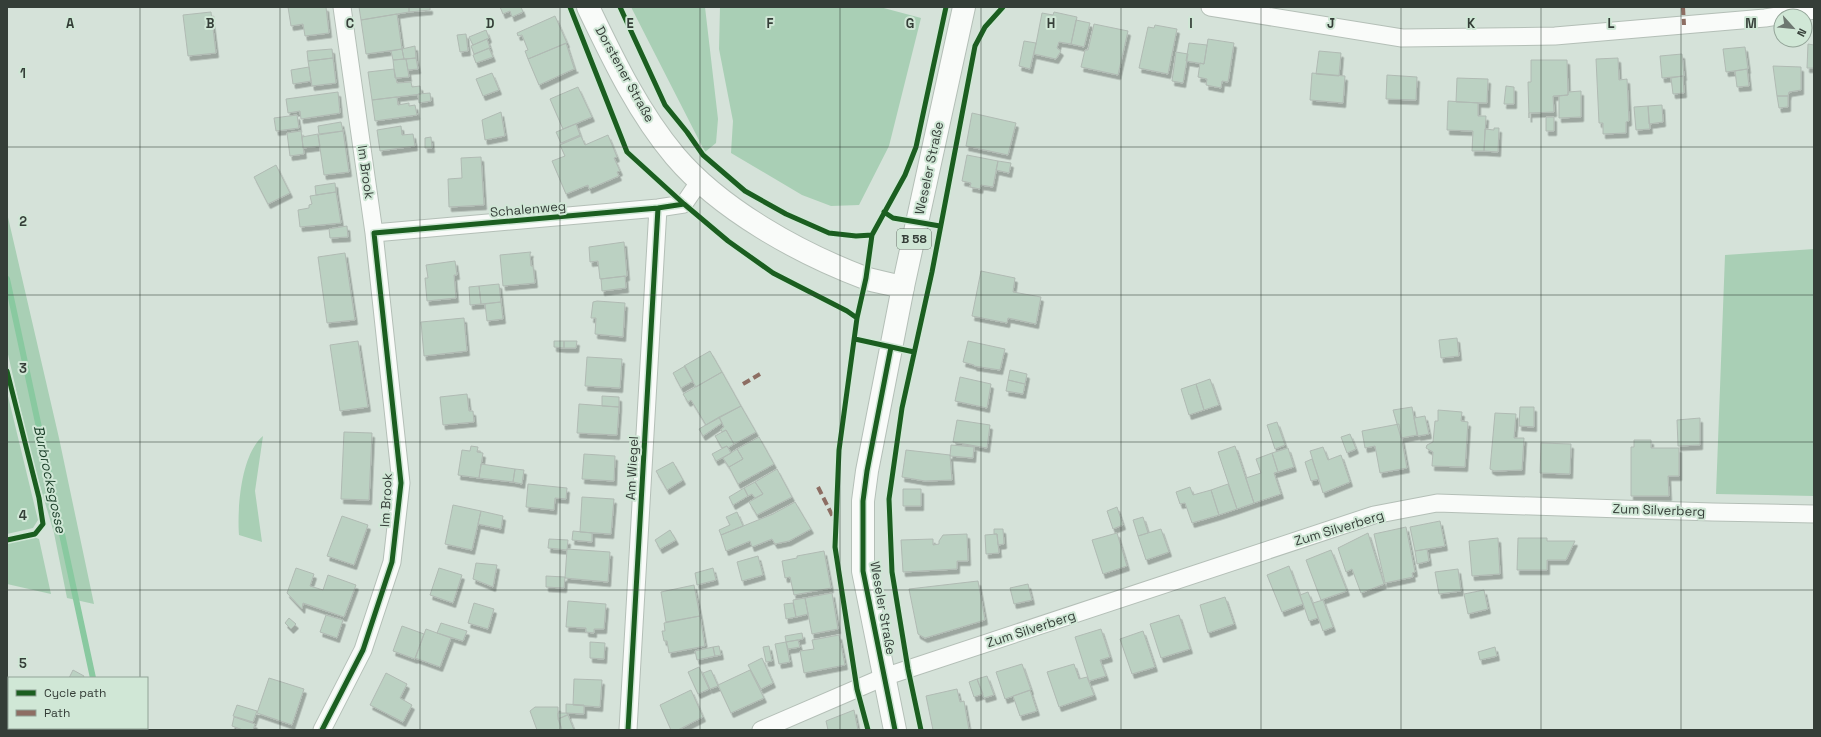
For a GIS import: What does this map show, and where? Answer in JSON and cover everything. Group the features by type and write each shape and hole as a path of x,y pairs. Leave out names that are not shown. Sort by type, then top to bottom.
{"main road":[{"name":"Dorstener Straße","path":"588,7 609,52 639,105 674,155 699,182 746,218 809,253 866,278 903,287"},
{"name":"Weseler Straße","path":"895,730 863,571 863,501 867,471 903,287 964,7"}],"street":[{"name":"Im Brook","path":"322,730 363,650 392,562 401,483 374,233 342,7"},
{"path":"1210,7 1402,38 1555,36 1766,18 1814,10"},
{"name":"Schalenweg","path":"374,233 658,208 684,204 699,182"},
{"name":"Am Wiegel","path":"628,730 658,208"},
{"name":"Zum Silverberg","path":"761,730 884,677 1374,515 1437,503 1814,514"}],"green space":[{"path":"631,7 705,7 718,119 716,143 705,152"},
{"path":"720,7 880,7 921,18 889,146 859,205 831,206 802,195 731,153 733,121 719,49"},
{"path":"7,213 59,438 94,604 67,598 54,533 31,455 7,350"},
{"path":"1814,249 1814,496 1716,494 1725,255"},
{"path":"7,392 38,520 33,528 7,534"},
{"path":"263,436 255,491 262,542 239,535 239,511 245,468 256,444"},
{"path":"34,537 39,539 51,594 7,584 7,543"}],"building":[{"path":"288,7 326,7 329,33 305,36 303,24 291,26"},
{"path":"359,7 409,7 409,12 361,20"},
{"path":"409,7 430,7 430,10 409,12"},
{"path":"500,7 521,7 523,12 512,17 510,11 503,14"},
{"path":"211,12 216,53 188,56 183,15"},
{"path":"1054,12 1077,17 1071,44 1059,42 1057,48 1061,51 1056,59 1034,54 1042,13 1053,15"},
{"path":"397,14 402,49 366,54 361,20"},
{"path":"555,16 567,43 528,59 525,51 528,50 522,35 518,36 517,33"},
{"path":"1076,20 1090,23 1084,47 1071,44"},
{"path":"1094,24 1128,31 1118,75 1081,67 1085,50 1088,50"},
{"path":"1155,25 1177,29 1168,74 1139,68 1148,27 1154,28"},
{"path":"486,30 489,38 473,45 469,37"},
{"path":"466,34 468,51 460,52 457,35"},
{"path":"487,39 490,48 474,54 471,46"},
{"path":"1208,39 1234,43 1228,82 1222,81 1221,88 1206,85 1207,79 1198,77 1200,63 1204,64"},
{"path":"1024,41 1036,43 1030,69 1019,66"},
{"path":"566,43 574,68 576,68 539,85 528,59"},
{"path":"1189,43 1207,45 1204,64 1186,61"},
{"path":"1814,45 1814,68 1807,68 1808,48 1813,48"},
{"path":"415,46 416,58 404,59 402,49"},
{"path":"1745,47 1748,69 1726,72 1723,49"},
{"path":"489,48 493,57 476,63 473,55"},
{"path":"332,49 333,58 308,61 307,51"},
{"path":"402,49 404,59 393,60 391,51"},
{"path":"1319,51 1341,53 1339,76 1316,74"},
{"path":"1176,52 1188,54 1183,83 1172,81"},
{"path":"1682,54 1684,76 1662,78 1660,56"},
{"path":"333,58 336,83 312,86 308,61"},
{"path":"416,58 418,69 408,70 406,59"},
{"path":"1618,58 1619,80 1627,79 1629,121 1626,122 1626,133 1603,134 1603,123 1599,123 1596,59"},
{"path":"406,59 409,77 395,78 393,60"},
{"path":"1531,60 1567,60 1568,95 1553,96 1554,112 1529,113 1529,118 1528,82 1531,82"},
{"path":"1773,66 1801,67 1801,90 1789,92 1788,96 1777,96"},
{"path":"309,67 311,81 293,84 291,70"},
{"path":"394,69 397,83 411,82 412,87 420,86 421,94 372,100 368,72"},
{"path":"1747,69 1749,86 1737,87 1735,71"},
{"path":"492,73 499,90 483,96 476,79"},
{"path":"1312,73 1345,76 1343,103 1310,100"},
{"path":"1387,75 1417,77 1416,100 1386,99"},
{"path":"1683,76 1684,93 1673,94 1671,78"},
{"path":"1457,78 1488,79 1487,103 1456,102"},
{"path":"1506,86 1514,87 1514,104 1504,104"},
{"path":"578,87 592,117 563,129 550,99"},
{"path":"1581,91 1581,117 1559,118 1559,96 1568,95 1568,92"},
{"path":"338,92 340,113 301,119 300,111 288,113 286,99"},
{"path":"430,93 431,101 419,103 418,94"},
{"path":"1777,96 1788,96 1788,107 1779,108"},
{"path":"397,97 398,105 409,103 409,106 415,105 417,115 375,121 372,100"},
{"path":"1448,101 1478,103 1478,116 1486,116 1484,151 1472,151 1473,131 1447,130"},
{"path":"1662,105 1663,122 1649,124 1648,106"},
{"path":"1648,106 1650,129 1636,130 1634,107"},
{"path":"501,112 505,136 485,140 482,120"},
{"path":"972,113 1016,123 1008,155 966,146"},
{"path":"297,115 299,128 276,131 274,118"},
{"path":"1546,117 1554,117 1554,131 1546,131"},
{"path":"341,122 343,131 319,134 318,126"},
{"path":"576,124 580,135 561,143 556,132"},
{"path":"401,126 402,135 413,134 415,146 380,151 377,130"},
{"path":"1494,128 1499,128 1498,152 1484,151 1485,129 1494,130"},
{"path":"301,131 304,154 290,156 287,133"},
{"path":"343,131 349,172 324,175 318,135"},
{"path":"318,134 320,146 303,148 302,137"},
{"path":"608,135 617,157 614,158 620,171 617,172 619,176 589,189 588,185 566,194 552,161 565,156 560,145 581,136 585,145"},
{"path":"431,137 432,148 425,148 425,138"},
{"path":"967,155 998,161 993,187 981,185 980,189 970,187 971,183 962,181"},
{"path":"481,157 484,205 449,207 448,179 462,178 461,158"},
{"path":"998,161 1011,163 1009,173 996,170"},
{"path":"276,165 290,193 268,204 254,177"},
{"path":"335,183 336,192 316,195 315,186"},
{"path":"336,192 341,223 300,227 298,210 309,208 309,205 312,204 310,196"},
{"path":"347,226 348,237 330,238 329,229"},
{"path":"624,242 627,276 600,279 598,261 590,262 589,247"},
{"path":"531,252 531,266 533,266 535,283 503,286 500,255"},
{"path":"345,253 355,320 327,323 318,257"},
{"path":"455,261 457,275 454,275 456,298 427,301 425,278 428,278 426,265"},
{"path":"981,271 1015,278 1013,292 1041,297 1036,324 1008,318 1007,323 972,316"},
{"path":"625,276 626,288 602,291 601,279"},
{"path":"499,284 501,302 481,304 479,286"},
{"path":"479,286 481,304 470,305 469,287"},
{"path":"501,302 503,319 487,321 485,304"},
{"path":"593,302 625,303 623,337 595,334 596,318 591,318"},
{"path":"464,318 467,351 424,356 421,322"},
{"path":"1457,338 1459,356 1441,358 1439,340"},
{"path":"358,341 368,407 340,411 330,345"},
{"path":"554,341 564,341 564,348 554,347"},
{"path":"564,341 577,341 576,348 564,348"},
{"path":"968,341 1005,349 1000,370 974,366 963,362"},
{"path":"710,351 722,372 696,387 684,366"},
{"path":"587,357 622,359 620,388 585,386"},
{"path":"685,366 693,381 681,388 673,373"},
{"path":"1010,370 1027,374 1025,384 1008,380"},
{"path":"722,372 741,406 706,425 691,400 688,402 683,394"},
{"path":"960,377 991,384 987,408 955,401"},
{"path":"1210,379 1219,405 1204,410 1196,384"},
{"path":"1008,380 1025,384 1023,394 1006,391"},
{"path":"1196,384 1204,410 1189,415 1181,389"},
{"path":"467,394 469,411 473,411 474,422 443,425 440,397"},
{"path":"602,396 619,397 619,407 602,406"},
{"path":"579,404 619,407 617,435 577,433"},
{"path":"741,406 756,432 734,444 726,430 722,432 721,429 724,427 719,417"},
{"path":"1412,407 1417,435 1401,438 1393,410"},
{"path":"1520,407 1534,407 1534,427 1519,426"},
{"path":"1438,410 1462,412 1461,421 1468,422 1465,467 1432,466 1433,452 1426,448 1427,445 1433,442 1435,421 1438,421"},
{"path":"1495,413 1516,414 1514,438 1524,438 1522,470 1494,471 1490,469"},
{"path":"1425,416 1429,434 1418,436 1414,418"},
{"path":"719,417 722,423 703,436 699,429"},
{"path":"1700,418 1700,445 1678,446 1677,420"},
{"path":"957,420 990,425 987,448 953,442"},
{"path":"1277,422 1285,445 1275,449 1267,425"},
{"path":"1399,424 1407,468 1380,473 1375,446 1365,448 1362,431"},
{"path":"726,430 734,444 728,448 727,446 722,448 715,436"},
{"path":"344,432 372,433 369,500 341,499"},
{"path":"1350,434 1356,449 1347,453 1341,437"},
{"path":"759,437 774,464 738,484 729,467 743,459 737,449"},
{"path":"1634,440 1651,440 1651,448 1679,448 1679,476 1668,476 1669,496 1631,496 1631,447 1634,447"},
{"path":"1541,443 1571,444 1570,474 1540,473"},
{"path":"951,445 974,447 973,458 950,456"},
{"path":"471,446 478,447 477,452 483,453 479,478 458,475 462,450 470,451"},
{"path":"727,446 731,453 716,461 712,454"},
{"path":"1235,446 1254,503 1237,509 1218,452"},
{"path":"1323,447 1328,460 1341,455 1350,482 1323,493 1310,451"},
{"path":"1288,448 1294,467 1278,472 1272,453"},
{"path":"737,449 743,459 729,467 723,458"},
{"path":"906,450 950,455 952,480 925,481 902,477"},
{"path":"1272,453 1278,472 1274,473 1281,494 1254,503 1246,478 1261,473 1256,459"},
{"path":"584,454 615,456 614,481 582,479"},
{"path":"1312,459 1319,479 1311,481 1305,462"},
{"path":"673,462 683,480 667,490 656,471"},
{"path":"481,464 515,469 513,482 479,478"},
{"path":"515,469 524,470 522,484 513,482"},
{"path":"777,469 792,497 757,515 749,502 763,494 755,482"},
{"path":"755,482 763,494 755,498 752,494 748,496 744,488"},
{"path":"528,484 567,488 566,499 555,498 554,510 526,507"},
{"path":"1228,484 1237,509 1219,515 1211,490"},
{"path":"1190,487 1193,495 1211,490 1219,515 1192,523 1185,503 1180,504 1176,492"},
{"path":"744,488 748,496 733,505 729,497"},
{"path":"903,489 921,489 921,506 903,506"},
{"path":"582,497 614,499 611,534 580,532"},
{"path":"795,502 811,529 789,541 775,544 772,539 752,547 750,541 726,551 721,535 773,514"},
{"path":"453,505 481,511 472,550 445,544"},
{"path":"1117,507 1123,525 1113,529 1107,511"},
{"path":"481,511 503,516 501,529 478,524"},
{"path":"737,512 743,526 721,535 719,530 730,525 726,517"},
{"path":"342,516 368,525 354,565 327,556"},
{"path":"1143,517 1148,533 1138,536 1133,520"},
{"path":"1440,521 1445,546 1415,551 1410,527"},
{"path":"1406,527 1415,572 1412,573 1413,577 1385,583 1374,534"},
{"path":"994,529 1003,529 1004,544 998,545 997,534 994,534"},
{"path":"1161,529 1169,552 1146,560 1138,536"},
{"path":"670,530 676,540 660,549 655,540"},
{"path":"573,531 592,533 592,542 572,540"},
{"path":"1117,533 1127,566 1103,574 1092,540"},
{"path":"1368,533 1384,584 1361,593 1352,569 1346,572 1338,548"},
{"path":"967,534 968,561 957,561 957,569 903,572 901,540 933,539 933,545 939,544 939,541 943,535"},
{"path":"997,534 999,553 986,554 985,535"},
{"path":"1498,538 1500,574 1472,576 1469,541"},
{"path":"1518,538 1547,538 1547,541 1575,541 1566,560 1547,560 1547,570 1517,570"},
{"path":"549,539 568,540 567,550 548,548"},
{"path":"567,549 610,552 608,582 565,578"},
{"path":"1427,549 1429,561 1417,564 1415,551"},
{"path":"1331,550 1347,591 1321,600 1306,560"},
{"path":"824,551 831,588 794,595 790,577 785,578 782,561 797,558 797,556"},
{"path":"758,556 763,575 742,581 737,562"},
{"path":"476,563 497,565 493,587 473,579"},
{"path":"1289,566 1303,604 1282,612 1267,575"},
{"path":"296,568 314,574 310,586 323,590 328,575 356,585 344,617 303,603 302,609 287,593"},
{"path":"439,568 462,575 453,603 430,595"},
{"path":"713,568 716,580 697,585 695,573"},
{"path":"1458,569 1461,591 1439,594 1435,572"},
{"path":"546,576 565,577 564,588 546,587"},
{"path":"978,581 985,620 925,638 918,634 909,589"},
{"path":"1028,584 1032,600 1014,604 1010,588"},
{"path":"694,585 700,616 666,622 661,592"},
{"path":"1484,590 1488,609 1468,614 1464,594"},
{"path":"1308,592 1318,618 1309,621 1300,595"},
{"path":"832,593 838,629 812,634 805,598"},
{"path":"1225,597 1234,624 1208,633 1200,605"},
{"path":"805,598 808,614 796,617 793,600"},
{"path":"1323,600 1333,627 1323,631 1313,603"},
{"path":"568,601 606,604 604,629 594,629 594,633 586,632 586,628 566,627"},
{"path":"474,603 494,609 488,629 468,623"},
{"path":"793,603 796,617 786,619 784,604"},
{"path":"326,615 343,620 337,638 320,632"},
{"path":"1179,615 1190,649 1161,658 1150,624"},
{"path":"700,616 705,646 669,653 667,641 664,641 662,631 665,631 664,623"},
{"path":"289,618 296,624 291,629 285,623"},
{"path":"441,623 467,631 463,641 437,633"},
{"path":"402,626 424,634 415,659 393,651"},
{"path":"426,629 451,638 440,667 415,658"},
{"path":"1101,629 1110,657 1100,660 1106,676 1089,681 1075,637"},
{"path":"1143,631 1155,667 1132,674 1120,639"},
{"path":"802,633 803,639 786,642 785,636"},
{"path":"839,635 845,665 804,673 800,651 814,649 812,640"},
{"path":"798,640 800,647 788,649 786,642"},
{"path":"590,642 605,643 604,659 590,658"},
{"path":"786,642 790,662 779,664 775,644"},
{"path":"719,646 721,655 715,656 713,647"},
{"path":"769,646 772,661 766,662 763,647"},
{"path":"713,647 715,656 697,660 695,651"},
{"path":"1495,647 1497,656 1480,660 1478,652"},
{"path":"762,658 773,683 761,689 748,665"},
{"path":"1022,664 1031,690 1005,699 996,672"},
{"path":"1074,664 1079,679 1087,677 1094,695 1059,707 1047,672"},
{"path":"699,667 709,689 698,694 688,672"},
{"path":"73,670 84,676 84,677 70,677"},
{"path":"711,670 718,686 710,689 703,673"},
{"path":"750,670 764,698 731,713 718,685"},
{"path":"386,673 407,684 400,698 412,705 403,722 370,705"},
{"path":"987,676 994,695 984,698 977,679"},
{"path":"269,678 304,689 292,725 257,713"},
{"path":"574,679 602,680 600,707 573,705"},
{"path":"977,679 983,694 974,697 969,682"},
{"path":"957,689 960,702 964,701 969,730 933,730 926,696"},
{"path":"691,690 703,717 678,730 671,730 660,705"},
{"path":"1030,690 1037,711 1020,716 1013,696"},
{"path":"7,702 8,722 7,724"},
{"path":"566,704 584,705 584,714 566,713"},
{"path":"237,705 257,711 253,722 233,716"},
{"path":"535,707 558,707 558,716 562,730 537,730 530,711"},
{"path":"854,710 858,730 828,730 826,721"},
{"path":"558,713 566,713 569,714 558,719"},
{"path":"568,715 574,730 562,730 558,719"},
{"path":"234,717 255,724 253,730 243,730 232,726"},
{"path":"66,729 90,729 90,730"}],"waterway":[{"name":"Burbrocksgosse","path":"7,279 93,677"}],"marked path":[{"path":"1683,7 1684,25"},
{"path":"743,384 760,374"},
{"path":"818,487 835,521"}],"cycle path":[{"path":"570,7 627,152 684,204 728,241 773,273 847,311 857,318"},
{"path":"620,7 665,105 703,155 745,191 786,214 829,233 856,236 872,235"},
{"path":"868,730 857,689 835,547 839,450 857,318 866,278 872,235 905,175 916,147 946,7"},
{"path":"921,730 908,669 892,572 889,499 902,408 932,272 975,46 985,27 1003,7"},
{"path":"322,730 363,650 392,562 401,483 374,233 658,208 684,204"},
{"path":"628,730 658,208"},
{"path":"884,212 893,218 940,226"},
{"path":"855,339 914,352"},
{"path":"891,347 867,471 863,501 863,571 895,730"},
{"path":"7,371 39,498 43,524 35,534 7,540"}]}
